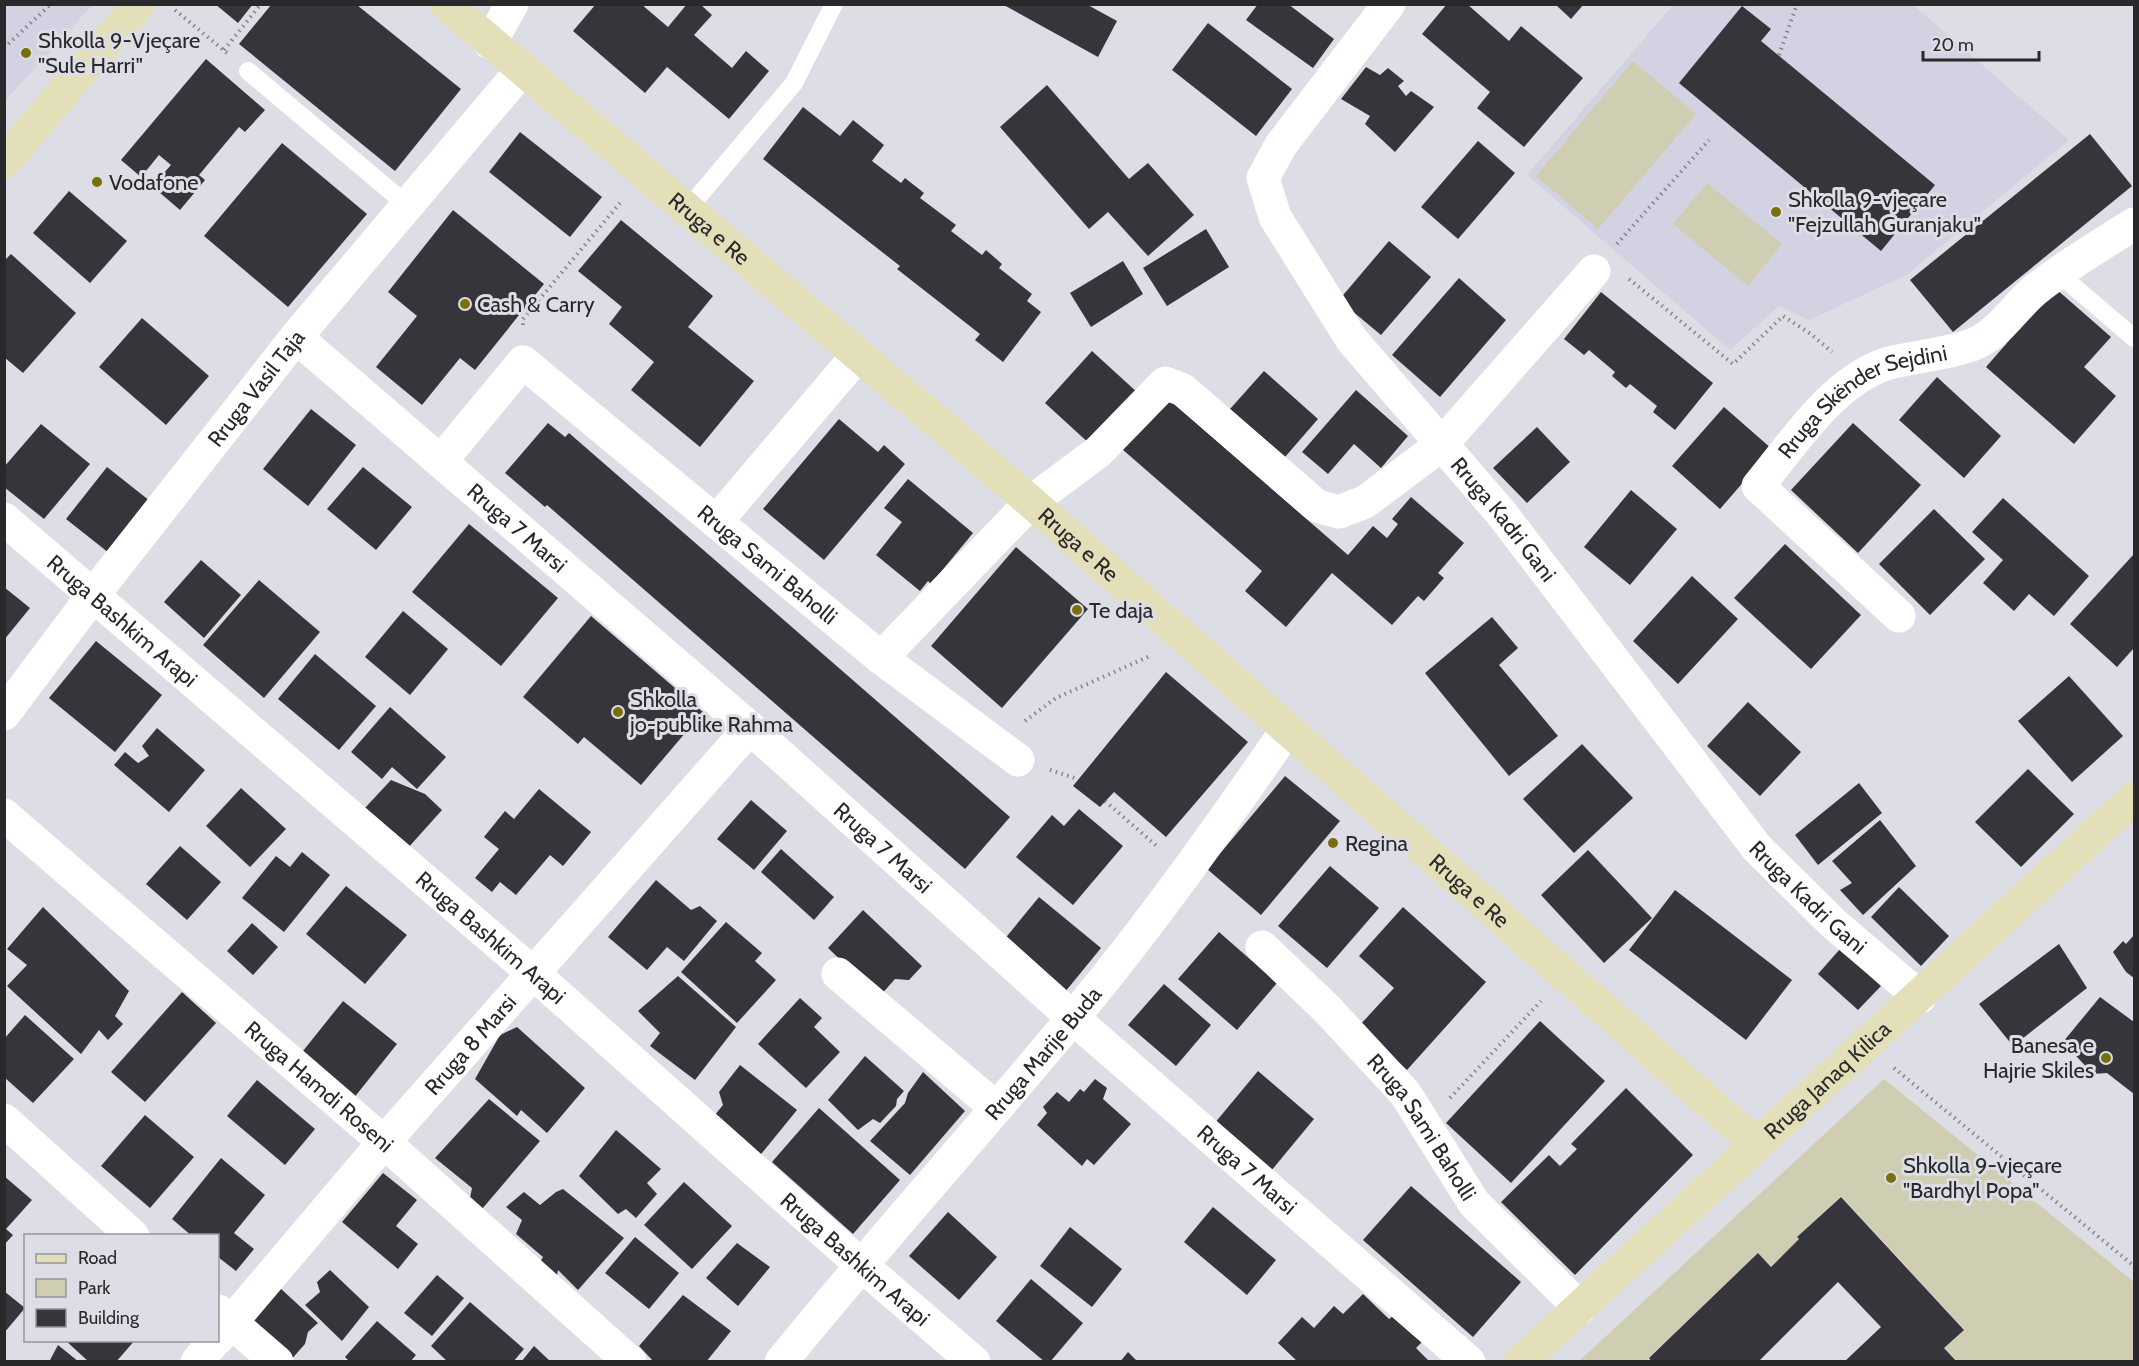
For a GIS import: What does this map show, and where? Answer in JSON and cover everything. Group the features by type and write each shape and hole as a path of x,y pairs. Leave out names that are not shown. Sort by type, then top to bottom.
{"street":[{"path":"4,162 139,4"},
{"name":"Rruga e Re","path":"446,4 521,71 1031,502 1756,1144"},
{"path":"490,43 512,4"},
{"name":"Rruga Kadri Gani","path":"1389,4 1281,145 1263,178 1275,217 1352,340 1441,446 1502,514 1757,848 1834,924 1920,997"},
{"name":"Rruga Vasil Taja","path":"4,714 94,594 296,337 521,71"},
{"name":"Rruga Skënder Sejdini","path":"1899,616 1758,486 1828,404 1859,376 1889,363 1981,341 1996,330 2019,304 2057,272 2134,225"},
{"path":"880,658 1031,502 1098,452 1165,383 1183,390 1317,506 1339,512 1365,502 1441,446 1610,265"},
{"name":"Rruga 7 Marsi","path":"296,337 750,728 1073,1018 1469,1362"},
{"path":"716,522 857,356"},
{"path":"441,460 523,362"},
{"name":"Rruga Sami Baholli","path":"523,362 880,658 1006,752"},
{"name":"Rruga Bashkim Arapi","path":"4,519 534,974 860,1264 974,1362"},
{"name":"Rruga 8 Marsi","path":"220,1328 750,728"},
{"name":"Rruga Marije Buda","path":"781,1362 860,1264 1073,1018 1186,872 1286,730"},
{"name":"Rruga Janaq Kilica","path":"1520,1362 2134,798"},
{"name":"Rruga Hamdi Roseni","path":"4,815 384,1142 630,1362"},
{"name":"Rruga Sami Baholli","path":"1262,947 1326,1008 1405,1093 1474,1203 1580,1308"},
{"path":"838,974 995,1107"},
{"path":"4,1120 131,1234"},
{"path":"220,1328 277,1362"},
{"name":"Rruga 8 Marsi","path":"197,1362 211,1342"}],"lane":[{"path":"686,211 794,83 834,4"},
{"path":"248,71 407,205"},
{"path":"2057,272 2134,338"}],"path":[{"path":"4,48 51,4"},
{"path":"169,4 248,71"},
{"path":"224,51 261,4"},
{"path":"1779,56 1797,4"},
{"path":"1709,140 1610,265 1733,364 1783,316 1811,334"},
{"path":"523,362 523,319 620,203"},
{"path":"1006,752 1056,698 1157,652"},
{"path":"1105,801 1186,872"},
{"path":"1425,1125 1542,1000"},
{"path":"1885,1061 2134,1266"}],"shaded area":[{"name":"Shkolla 9-Vjeçare \"Sule Harri\"","path":"4,5 92,5 5,101"},
{"name":"Shkolla 9-vjeçare \"Fejzullah Guranjaku\"","path":"1673,5 1913,5 2069,140 1906,275 1809,320 1779,306 1730,350 1527,175"}],"green space":[{"path":"1633,61 1696,114 1598,229 1536,176"},
{"path":"1707,183 1782,244 1748,286 1673,224"},
{"name":"Shkolla 9-vjeçare \"Bardhyl Popa\"","path":"1884,1079 2134,1282 2134,1361 1957,1361 1944,1348 1964,1329 1841,1196 1797,1237 1799,1239 1771,1266 1758,1253 1648,1358 1652,1361 1578,1362"}],"building":[{"path":"215,4 253,4 238,23"},
{"path":"596,4 641,4 668,27 687,4 700,4 712,15 694,35 732,68 746,51 769,71 729,119 667,67 645,93 573,31"},
{"path":"1002,4 1086,4 1117,21 1098,57"},
{"path":"1258,4 1288,4 1334,39 1313,68 1246,20"},
{"path":"1447,4 1467,4 1509,41 1521,26 1583,78 1524,147 1477,108 1490,92 1422,34"},
{"path":"1555,4 1584,4 1571,19"},
{"path":"271,5 357,5 461,89 395,171 239,44"},
{"path":"1742,6 1771,29 1761,41 1935,185 1881,251 1679,83"},
{"path":"1208,23 1292,89 1256,136 1172,70"},
{"path":"206,59 265,110 245,132 239,127 199,175 205,180 180,210 152,186 171,165 159,155 141,177 121,160"},
{"path":"1366,67 1380,75 1388,68 1404,81 1398,86 1406,96 1411,91 1434,107 1395,152 1365,124 1370,116 1341,99"},
{"path":"1047,85 1129,179 1148,163 1194,215 1148,256 1108,212 1089,229 1000,127"},
{"path":"803,107 840,136 853,120 884,145 872,161 901,183 905,178 924,193 920,198 956,225 951,231 982,255 986,250 1002,264 999,268 1032,294 1027,301 1041,312 1003,362 975,340 980,334 897,269 900,266 763,159"},
{"path":"520,132 602,197 570,237 489,172"},
{"path":"2090,134 2132,186 1953,332 1910,280"},
{"path":"1478,141 1515,173 1458,239 1421,207"},
{"path":"282,143 367,214 288,307 204,236"},
{"path":"69,191 127,241 90,283 33,233"},
{"name":"Cash & Carry","path":"453,210 544,284 475,370 460,358 422,405 376,367 417,316 388,292"},
{"path":"621,220 713,296 688,327 754,381 700,447 631,390 654,362 609,324 622,307 578,271"},
{"path":"1206,229 1229,267 1167,306 1143,268"},
{"path":"1389,241 1431,277 1381,335 1339,300"},
{"path":"11,254 76,313 23,373 4,357 4,261"},
{"path":"1123,261 1143,294 1091,327 1070,293"},
{"path":"1459,278 1506,320 1440,397 1392,355"},
{"path":"2055,288 2111,337 2084,367 2116,396 2074,444 1986,367"},
{"path":"1601,292 1713,383 1675,430 1653,412 1657,406 1630,384 1626,388 1612,376 1615,372 1589,350 1584,355 1564,339"},
{"path":"142,318 209,376 166,425 99,367"},
{"path":"1092,351 1139,394 1092,446 1045,403"},
{"path":"1264,371 1318,419 1285,457 1230,409"},
{"path":"1937,377 2001,436 1964,478 1899,420"},
{"path":"1356,390 1408,436 1381,468 1354,444 1328,474 1302,452"},
{"path":"1166,397 1348,555 1373,526 1387,538 1398,524 1392,519 1411,497 1464,543 1438,573 1444,578 1424,601 1418,596 1392,625 1332,573 1286,627 1245,591 1262,571 1122,449"},
{"path":"1724,407 1772,449 1720,509 1672,466"},
{"path":"311,409 356,445 308,506 263,469"},
{"path":"839,419 878,452 884,445 905,464 824,560 763,509"},
{"path":"548,423 565,437 569,433 1010,817 965,869 547,505 545,507 505,473"},
{"path":"1853,423 1921,485 1858,553 1791,490"},
{"path":"41,424 90,464 44,519 4,487 4,467"},
{"path":"1537,427 1570,462 1527,503 1493,468"},
{"path":"107,467 150,501 109,553 66,519"},
{"path":"363,467 412,507 376,550 327,509"},
{"path":"908,479 973,533 931,584 928,581 920,591 876,555 902,522 884,508"},
{"path":"1631,490 1677,529 1630,585 1584,547"},
{"path":"2003,498 2089,576 2054,616 2029,594 2014,611 1983,583 2003,560 1972,532"},
{"path":"1934,509 1985,559 1930,615 1879,564"},
{"path":"469,524 558,598 501,666 412,592"},
{"path":"1785,544 1861,615 1811,669 1734,598"},
{"path":"1016,547 1088,609 1002,708 931,646"},
{"path":"2134,554 2134,648 2117,667 2070,624"},
{"path":"201,560 241,595 204,638 164,602"},
{"path":"1692,576 1738,619 1678,684 1633,641"},
{"path":"259,580 320,632 264,698 203,645"},
{"path":"4,587 30,608 4,640"},
{"path":"403,611 448,649 410,695 365,657"},
{"path":"591,616 703,712 641,785 584,737 578,744 523,697"},
{"path":"1492,617 1518,648 1499,665 1558,736 1509,776 1425,673"},
{"path":"96,641 162,695 115,752 49,698"},
{"path":"315,654 376,706 339,750 278,699"},
{"path":"1166,672 1248,742 1166,837 1114,792 1100,807 1073,786"},
{"path":"2069,676 2123,736 2072,782 2018,721"},
{"path":"1748,702 1801,752 1760,796 1707,746"},
{"path":"390,707 446,757 417,789 392,767 382,779 351,752"},
{"path":"157,728 205,770 169,812 114,765 125,752 138,763 149,756 142,746"},
{"path":"1582,744 1633,798 1574,853 1523,799"},
{"path":"2028,769 2074,814 2021,867 1975,822"},
{"path":"1285,776 1340,821 1261,915 1207,869"},
{"path":"391,780 425,794 442,810 407,849 364,809"},
{"path":"1859,783 1882,813 1818,865 1795,835"},
{"path":"241,788 286,829 250,867 206,826"},
{"path":"539,789 591,832 563,866 550,855 516,895 500,882 492,892 475,878 499,849 484,837 505,811 514,819"},
{"path":"751,800 787,831 754,870 717,839"},
{"path":"1079,809 1123,846 1073,905 1016,857 1052,815 1064,826"},
{"path":"1880,820 1916,866 1863,915 1840,890 1852,883 1832,861"},
{"path":"180,846 221,882 187,920 146,884"},
{"path":"781,849 834,897 814,920 761,872"},
{"path":"1588,850 1652,918 1604,963 1541,895"},
{"path":"302,852 330,875 284,932 242,898 276,856 290,867"},
{"path":"1330,866 1379,908 1327,968 1278,926"},
{"path":"656,880 691,910 700,906 717,921 684,961 667,947 647,970 608,937"},
{"path":"346,886 407,935 365,984 306,934"},
{"path":"1899,887 1949,936 1921,966 1871,917"},
{"path":"1675,890 1792,980 1746,1040 1629,950"},
{"path":"1039,897 1101,948 1065,992 1003,941"},
{"path":"43,907 129,991 115,1016 123,1024 108,1040 99,1030 81,1054 7,986 27,965 7,949"},
{"path":"1403,907 1486,982 1407,1070 1359,1026 1394,988 1359,956"},
{"path":"863,910 922,966 909,980 895,979 879,997 828,948"},
{"path":"726,922 762,953 755,961 776,980 737,1023 681,972"},
{"path":"252,923 278,947 253,975 227,951"},
{"path":"1219,932 1277,983 1237,1030 1178,979"},
{"path":"2134,935 2134,978 2126,972 2113,952 2123,941 2126,944"},
{"path":"2059,944 2087,988 2013,1046 1979,1004"},
{"path":"1840,949 1881,986 1858,1010 1818,974"},
{"path":"678,976 736,1027 695,1080 650,1046 660,1033 638,1011"},
{"path":"1164,984 1211,1025 1176,1066 1128,1025"},
{"path":"182,992 216,1023 145,1102 111,1072"},
{"name":"Banesa e Hajrie Skiles","path":"2100,997 2134,1022 2134,1094 2107,1073 2093,1074 2063,1042"},
{"path":"800,998 822,1018 814,1027 840,1052 806,1088 758,1044"},
{"path":"343,1001 397,1044 353,1099 299,1056"},
{"path":"25,1015 74,1059 33,1103 4,1077 4,1039"},
{"path":"1540,1021 1605,1081 1511,1183 1446,1123"},
{"path":"517,1027 585,1088 547,1133 521,1110 517,1116 475,1079 500,1035"},
{"path":"865,1056 904,1091 897,1099 896,1106 880,1123 873,1119 858,1130 828,1100"},
{"path":"740,1065 797,1110 757,1159 710,1121 723,1105 719,1092"},
{"path":"1258,1071 1314,1119 1271,1171 1214,1124"},
{"path":"923,1072 965,1111 910,1175 870,1141 905,1103 908,1093"},
{"path":"1095,1079 1107,1088 1103,1099 1131,1124 1094,1165 1087,1159 1082,1166 1037,1125 1047,1113 1043,1107 1057,1092 1069,1102 1080,1089 1084,1092"},
{"path":"257,1080 315,1129 285,1165 227,1116"},
{"path":"1626,1088 1693,1155 1575,1275 1501,1202 1549,1155 1560,1166 1577,1149 1571,1144"},
{"path":"489,1099 540,1141 482,1209 470,1198 472,1188 435,1158"},
{"path":"819,1108 900,1180 853,1234 772,1162"},
{"path":"145,1115 194,1157 150,1208 101,1166"},
{"path":"616,1130 661,1169 647,1183 657,1194 636,1218 626,1209 618,1214 579,1176"},
{"path":"221,1158 265,1195 234,1233 254,1249 236,1271 219,1258 219,1234 190,1234 172,1219"},
{"path":"383,1173 417,1200 396,1226 418,1244 398,1269 342,1222"},
{"path":"4,1176 32,1200 6,1229 13,1235 4,1245"},
{"path":"684,1182 732,1226 692,1269 644,1225"},
{"path":"1411,1186 1521,1282 1473,1337 1363,1240"},
{"path":"563,1189 624,1238 578,1290 558,1270 556,1281 538,1265 543,1257 516,1234 522,1220 506,1207 524,1192 540,1205"},
{"path":"1841,1197 1964,1330 1944,1348 1957,1362 1844,1362 1881,1327 1838,1282 1758,1362 1652,1362 1649,1358 1758,1253 1771,1267 1799,1239 1797,1237"},
{"path":"1213,1207 1276,1260 1247,1295 1184,1242"},
{"path":"948,1212 997,1257 959,1300 909,1256"},
{"path":"1070,1227 1122,1269 1092,1307 1040,1266"},
{"path":"635,1237 679,1273 649,1309 605,1273"},
{"path":"737,1243 770,1267 738,1306 706,1278"},
{"path":"330,1270 369,1307 342,1341 305,1305 320,1292 317,1282"},
{"path":"437,1275 464,1298 432,1336 404,1313"},
{"path":"1031,1279 1083,1323 1050,1362 1045,1362 996,1321"},
{"path":"279,1287 318,1323 308,1332 305,1344 289,1362 249,1325"},
{"path":"4,1291 24,1309 4,1333"},
{"path":"1363,1294 1389,1319 1393,1316 1422,1342 1416,1348 1430,1362 1298,1362 1278,1343 1302,1317 1314,1328 1334,1306 1343,1314"},
{"path":"683,1295 731,1331 706,1362 654,1362 639,1346"},
{"path":"470,1302 524,1349 513,1362 448,1362 431,1346"},
{"path":"377,1321 416,1355 410,1362 350,1362 345,1357"},
{"path":"67,1342 133,1342 116,1362 89,1362"},
{"path":"58,1345 79,1362 49,1362"},
{"path":"534,1346 551,1362 521,1362"},
{"path":"1128,1352 1138,1362 1120,1362"}],"place":[{"name":"Shkolla 9-Vjeçare \"Sule Harri\"","path":"26,53"},
{"name":"Vodafone","path":"97,182"},
{"name":"Shkolla 9-vjeçare \"Fejzullah Guranjaku\"","path":"1776,212"},
{"name":"Cash & Carry","path":"465,304"},
{"name":"Te daja","path":"1077,610"},
{"name":"Shkolla jo-publike Rahma","path":"618,712"},
{"name":"Regina","path":"1333,843"},
{"name":"Banesa e Hajrie Skiles","path":"2106,1058"},
{"name":"Shkolla 9-vjeçare \"Bardhyl Popa\"","path":"1891,1178"}]}
